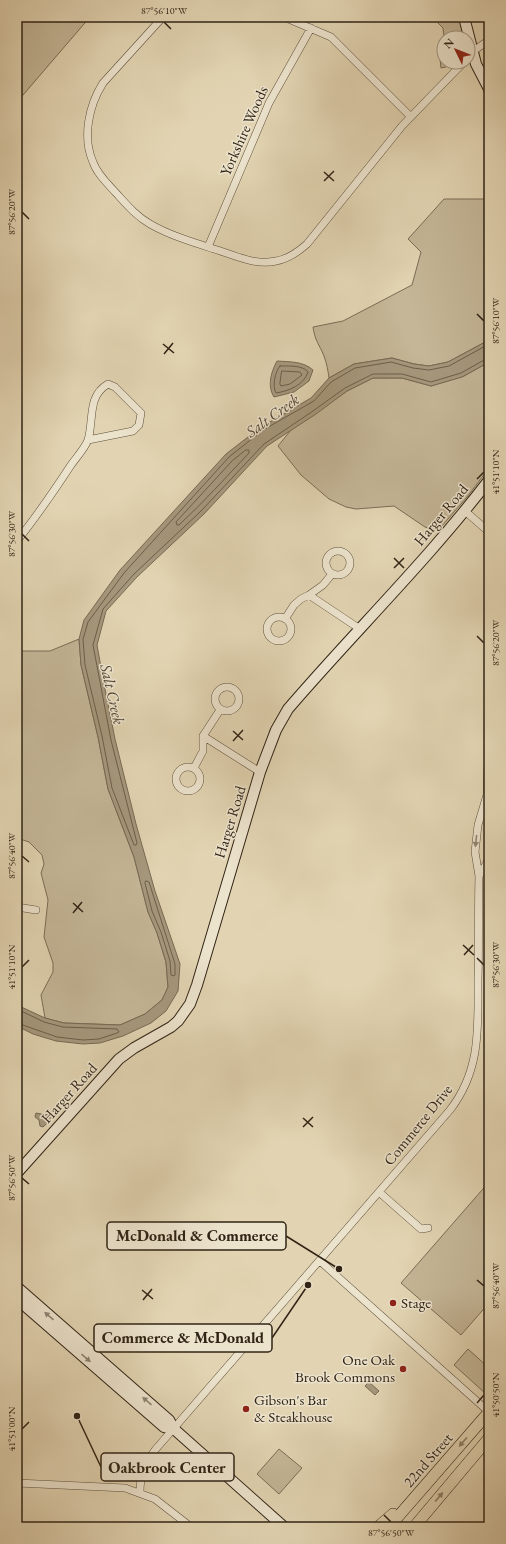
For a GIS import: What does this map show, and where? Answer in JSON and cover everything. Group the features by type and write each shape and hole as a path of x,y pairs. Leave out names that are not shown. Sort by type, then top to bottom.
{"main road":[{"name":"22nd Street","path":"389,1527 489,1412"},
{"path":"414,1527 489,1438"},
{"path":"378,1527 393,1515 403,1510"}],"street":[{"path":"163,17 103,83 97,93 91,110 88,145 93,162 96,169 137,216 156,228 172,235 253,262 276,261 293,255 307,244 410,116 456,70"},
{"path":"284,17 331,38 410,116"},
{"path":"464,17 466,30"},
{"name":"Yorkshire Woods","path":"208,247 269,103 311,28"},
{"path":"476,50 489,40"},
{"path":"476,64 489,89"},
{"path":"17,541 35,519 88,440 93,403 101,388 108,384 115,387 141,413 139,425 133,431 88,440"},
{"name":"Harger Road","path":"17,1173 120,1059 134,1048 171,1027 185,1013 197,984 260,772 276,730 288,709 416,569 489,480"},
{"path":"465,511 489,532"},
{"path":"285,619 294,605 323,585 332,574"},
{"path":"309,595 360,629"},
{"path":"194,768 203,751 203,736 220,710"},
{"name":"Commerce Drive","path":"174,1429 450,1110 463,1091 475,1059 478,1030 479,876 475,852 478,825 487,795 489,733"},
{"path":"203,736 260,772"},
{"path":"479,876 489,859"},
{"path":"17,907 36,910"},
{"path":"379,1192 422,1228 428,1228"},
{"path":"320,1261 489,1412"},
{"path":"17,1287 169,1420 174,1429 284,1527"},
{"path":"17,1299 164,1427 174,1429"},
{"path":"140,1493 140,1479 145,1465 155,1450 174,1429"},
{"path":"17,1483 125,1488 155,1498 191,1527"}],"shaded area":[{"path":"17,17 90,17 17,102"},
{"path":"432,17 459,17 462,30 443,30"},
{"path":"444,199 489,199 489,340 448,362 429,366 414,364 392,358 354,364 329,378 325,359 316,339 313,327 343,321 412,285 421,252 408,239"},
{"path":"489,362 489,468 442,526 434,530 425,527 394,506 356,509 346,507 329,499 301,475 278,446 291,430 347,391 373,378 402,378 431,386 464,376"},
{"path":"79,639 81,665 98,737 108,789 134,857 148,912 157,933 166,962 168,987 162,1000 145,1014 120,1025 64,1023 45,1018 41,995 53,972 53,963 44,937 48,900 41,873 44,864 42,855 29,842 17,838 17,651 50,651"},
{"path":"489,1182 489,1303 461,1335 401,1283"},
{"path":"468,1349 489,1368 489,1391 486,1394 454,1365"},
{"path":"279,1449 302,1468 279,1494 257,1474"}],"water":[{"path":"489,340 489,362 462,377 431,386 402,378 373,378 347,391 316,414 267,446 204,514 137,577 106,611 97,645 104,684 115,739 136,824 155,891 180,964 178,991 166,1011 151,1023 123,1036 100,1043 83,1044 56,1041 33,1034 17,1026 17,1005 45,1018 64,1023 120,1025 145,1014 162,1000 168,987 166,962 157,933 148,912 134,857 108,789 98,737 81,665 79,639 84,620 120,570 226,454 261,427 311,398 329,378 354,364 392,358 414,364 429,366 448,362"},
{"path":"277,361 296,362 309,367 313,370 309,381 294,392 274,397 270,384 273,370"},
{"path":"52,1111 55,1116 43,1127 40,1126 39,1120 35,1117 36,1113 46,1115"},
{"path":"369,1382 379,1391 375,1395 365,1386"}],"place":[{"name":"McDonald & Commerce","path":"339,1269"},
{"name":"Commerce & McDonald","path":"308,1285"},
{"name":"Stage","path":"393,1303"},
{"name":"One Oak Brook Commons","path":"403,1369"},
{"name":"Gibson's Bar & Steakhouse","path":"246,1409"},
{"name":"Oakbrook Center","path":"77,1416"}],"water label":[{"name":"Salt Creek","path":"272,415"},
{"name":"Salt Creek","path":"113,694"}]}
